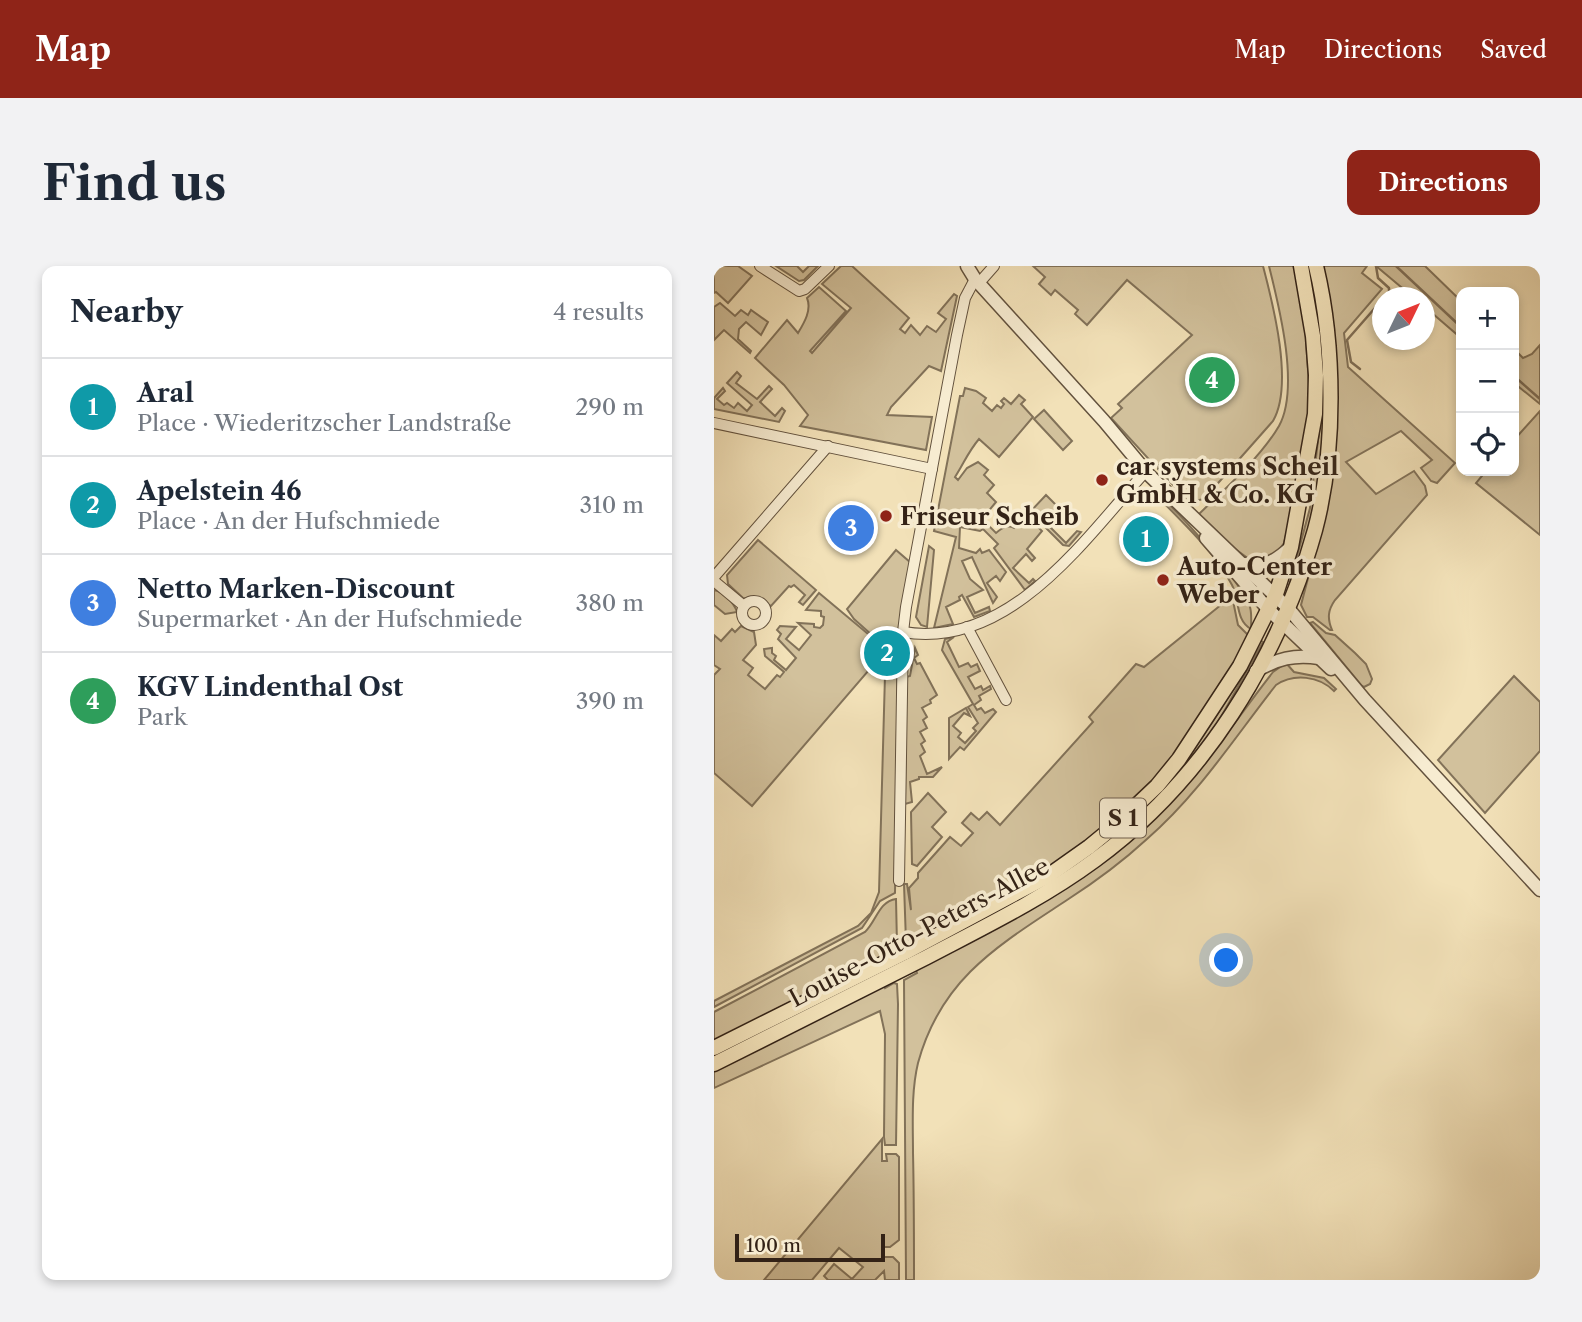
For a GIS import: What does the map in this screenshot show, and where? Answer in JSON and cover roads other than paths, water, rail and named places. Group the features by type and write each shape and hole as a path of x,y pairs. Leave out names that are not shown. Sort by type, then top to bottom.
{"main road":[{"name":"S 1","path":"1268,609 1276,594 1291,547 1315,414 1313,336 1301,266"},
{"name":"S 1","path":"1282,621 1289,608 1315,528 1328,439 1330,375 1323,302 1316,266"},
{"name":"Louise-Otto-Peters-Allee","path":"714,1048 1048,876 1088,847 1142,801 1179,760 1240,666 1268,609"},
{"name":"Louise-Otto-Peters-Allee","path":"714,1064 1045,894 1119,841 1171,793 1224,726 1282,621"}],"street":[{"path":"760,266 799,291 805,289 829,266"},
{"path":"967,266 977,281 1104,421 1168,499 1215,547 1268,609 1365,700"},
{"path":"899,881 903,632 965,298 977,281 994,266"},
{"path":"714,423 932,469"},
{"path":"744,606 716,573 828,446"},
{"path":"1150,475 1276,594 1365,700 1540,891"},
{"path":"903,632 934,635 967,627 1013,606 1044,583 1150,475"},
{"path":"1244,564 1265,565 1291,547"},
{"path":"967,627 1006,700"},
{"path":"1256,672 1287,657 1301,655 1319,658"}],"waterway":[{"path":"1376,266 1378,278 1388,287"},
{"path":"1396,266 1456,322"},
{"path":"1360,369 1351,362 1347,340 1372,311"},
{"path":"1519,380 1540,399"}],"place":[{"name":"KGV Lindenthal Ost","path":"1212,380"},
{"name":"car systems Scheil GmbH & Co. KG","path":"1102,480"},
{"name":"Friseur Scheib","path":"886,516"},
{"name":"Netto Marken-Discount","path":"851,528"},
{"name":"Aral","path":"1146,539"},
{"name":"Auto-Center Weber","path":"1163,580"},
{"name":"Apelstein 46","path":"887,653"}]}
